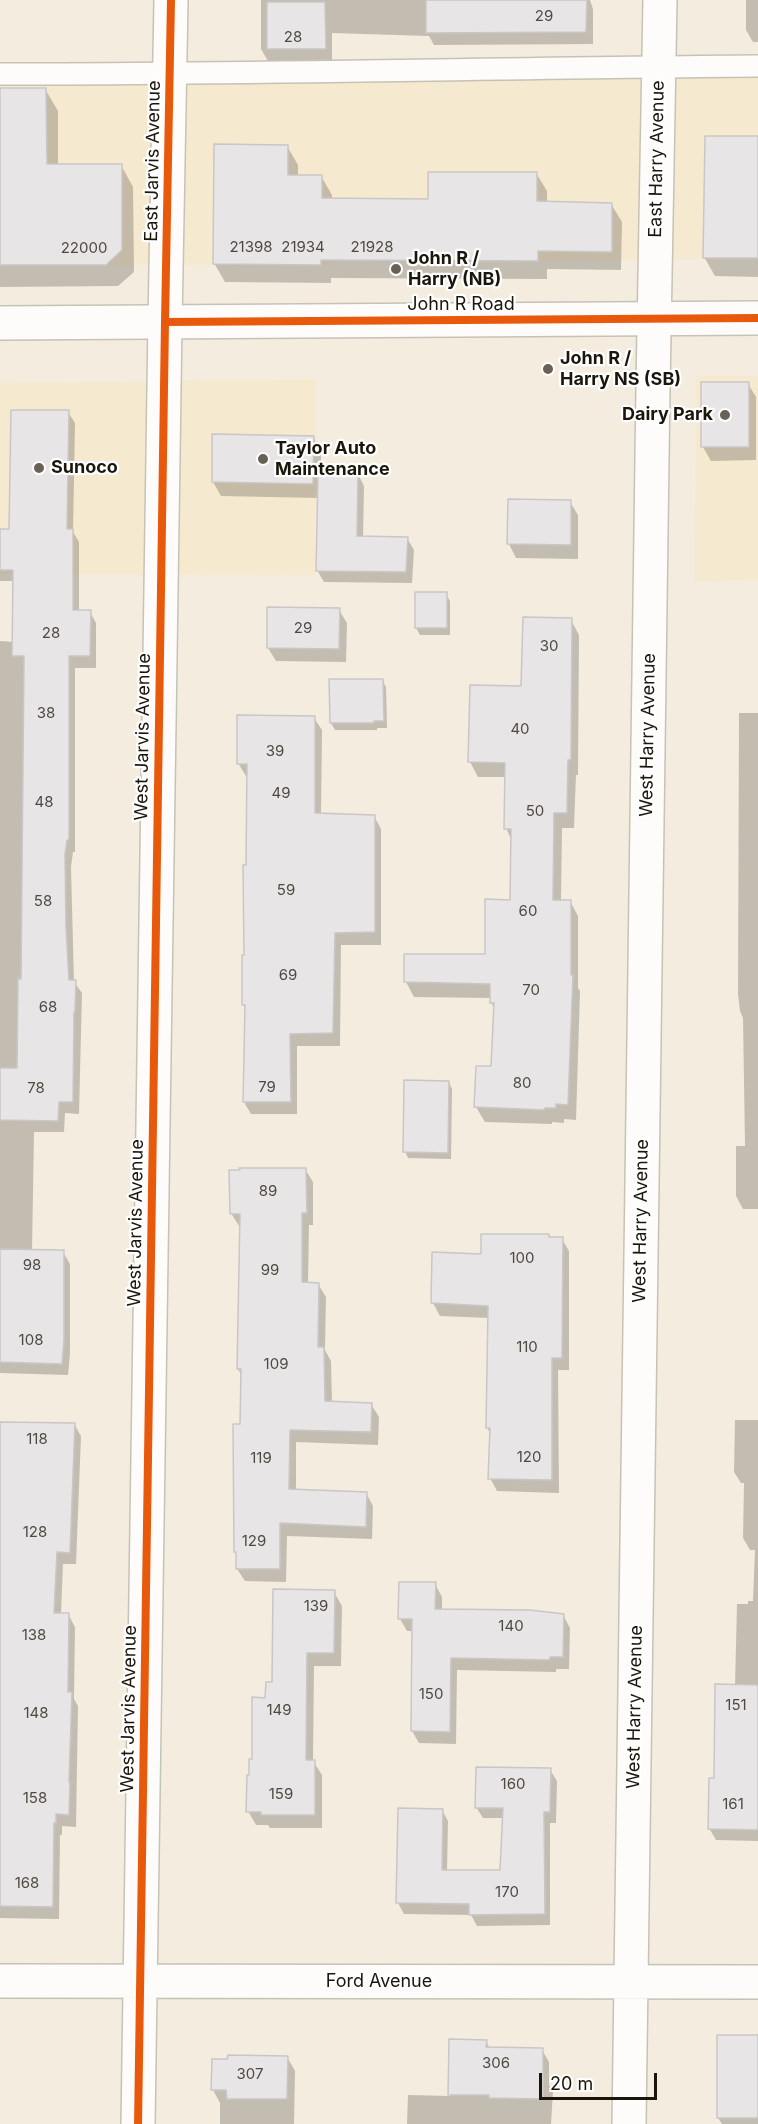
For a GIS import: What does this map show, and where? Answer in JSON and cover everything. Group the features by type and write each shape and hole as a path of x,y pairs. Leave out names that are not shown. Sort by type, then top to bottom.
{"street":[{"name":"East Jarvis Avenue","path":"165,322 171,0"},
{"name":"East Harry Avenue","path":"654,319 660,0"},
{"name":"John R Road","path":"0,324 758,318"},
{"name":"West Harry Avenue","path":"629,2124 654,319"},
{"name":"West Jarvis Avenue","path":"138,2124 165,322"},
{"name":"Ford Avenue","path":"0,1981 758,1982"}],"lane":[{"path":"0,74 758,66"}],"shaded area":[{"path":"758,74 758,258 538,261 344,260 321,265 0,265 0,84"},
{"path":"696,376 758,376 758,580 695,582"},
{"path":"316,379 315,575 0,574 0,383"}],"building":[{"path":"426,0 587,0 586,32 426,33"},
{"path":"267,2 325,2 326,49 267,49"},
{"path":"0,88 46,88 47,164 122,164 122,250 106,265 0,265"},
{"path":"705,136 758,136 758,258 703,258"},
{"path":"214,144 288,145 288,175 322,175 322,198 428,199 428,172 537,172 537,201 612,203 612,252 538,251 538,261 321,260 321,265 213,264"},
{"name":"Dairy Park","path":"701,382 749,382 749,447 701,447"},
{"path":"11,410 69,410 67,529 73,529 73,610 91,610 90,656 69,656 69,840 67,840 65,854 66,928 69,980 76,980 73,1102 59,1102 58,1121 0,1120 0,1068 17,1068 18,978 21,979 24,656 12,656 13,570 0,570 0,529 9,529"},
{"name":"Taylor Auto Maintenance","path":"212,434 314,436 313,484 212,482"},
{"path":"318,472 358,473 357,536 408,537 406,572 316,571"},
{"path":"508,499 571,500 571,545 507,544"},
{"path":"415,592 447,592 447,628 415,628"},
{"path":"267,607 340,608 339,649 267,648"},
{"path":"523,617 572,618 571,760 568,760 567,813 554,813 553,900 571,900 571,975 573,975 568,1105 556,1104 556,1108 545,1108 544,1110 474,1107 476,1066 491,1066 494,1003 490,1003 490,984 404,982 404,954 485,954 485,899 510,900 511,829 504,829 505,763 468,762 470,685 521,686"},
{"path":"329,679 383,679 384,721 330,723"},
{"path":"237,715 315,716 315,813 375,815 375,932 335,933 333,1033 290,1034 291,1102 243,1102 245,1005 242,1005 243,865 246,865 247,764 237,764"},
{"path":"404,1080 449,1081 448,1153 403,1152"},
{"path":"239,1168 306,1168 307,1213 302,1213 302,1282 319,1283 318,1347 324,1347 325,1401 372,1403 371,1432 290,1430 289,1489 367,1492 366,1527 280,1523 280,1569 236,1569 236,1552 234,1552 233,1424 240,1424 241,1369 237,1369 240,1214 230,1214 229,1170 240,1170"},
{"path":"481,1234 549,1234 549,1237 563,1237 562,1358 552,1358 552,1480 488,1479 490,1428 486,1428 488,1306 431,1303 432,1252 481,1254"},
{"path":"0,1249 64,1250 62,1364 0,1362"},
{"path":"0,1422 75,1423 70,1553 57,1552 54,1613 69,1613 68,1692 72,1692 69,1815 56,1814 56,1823 54,1823 53,1907 0,1906"},
{"path":"399,1582 436,1582 435,1609 530,1610 564,1614 563,1657 550,1657 550,1660 451,1658 450,1732 411,1731 412,1619 398,1619"},
{"path":"273,1589 335,1590 334,1653 307,1653 306,1760 315,1760 315,1815 261,1815 261,1812 246,1812 247,1775 249,1775 249,1759 252,1759 252,1697 265,1698 266,1682 272,1682"},
{"path":"715,1684 758,1685 758,1830 708,1829 709,1778 714,1778"},
{"path":"476,1767 551,1768 550,1812 544,1812 545,1914 469,1915 469,1904 396,1903 398,1808 443,1809 442,1870 500,1870 503,1808 475,1808"},
{"path":"717,2035 758,2035 758,2118 717,2118"},
{"path":"449,2039 487,2040 486,2047 543,2048 543,2099 448,2095"},
{"path":"228,2055 288,2056 287,2099 227,2099 226,2090 211,2090 212,2059 227,2059"}],"cycle path":[{"path":"138,2124 171,0"},
{"path":"165,322 758,318"}],"place":[{"name":"John R / Harry (NB)","path":"396,269"},
{"name":"John R / Harry NS (SB)","path":"548,369"},
{"name":"Dairy Park","path":"725,415"},
{"name":"Taylor Auto Maintenance","path":"263,459"},
{"name":"Sunoco","path":"39,468"}]}
